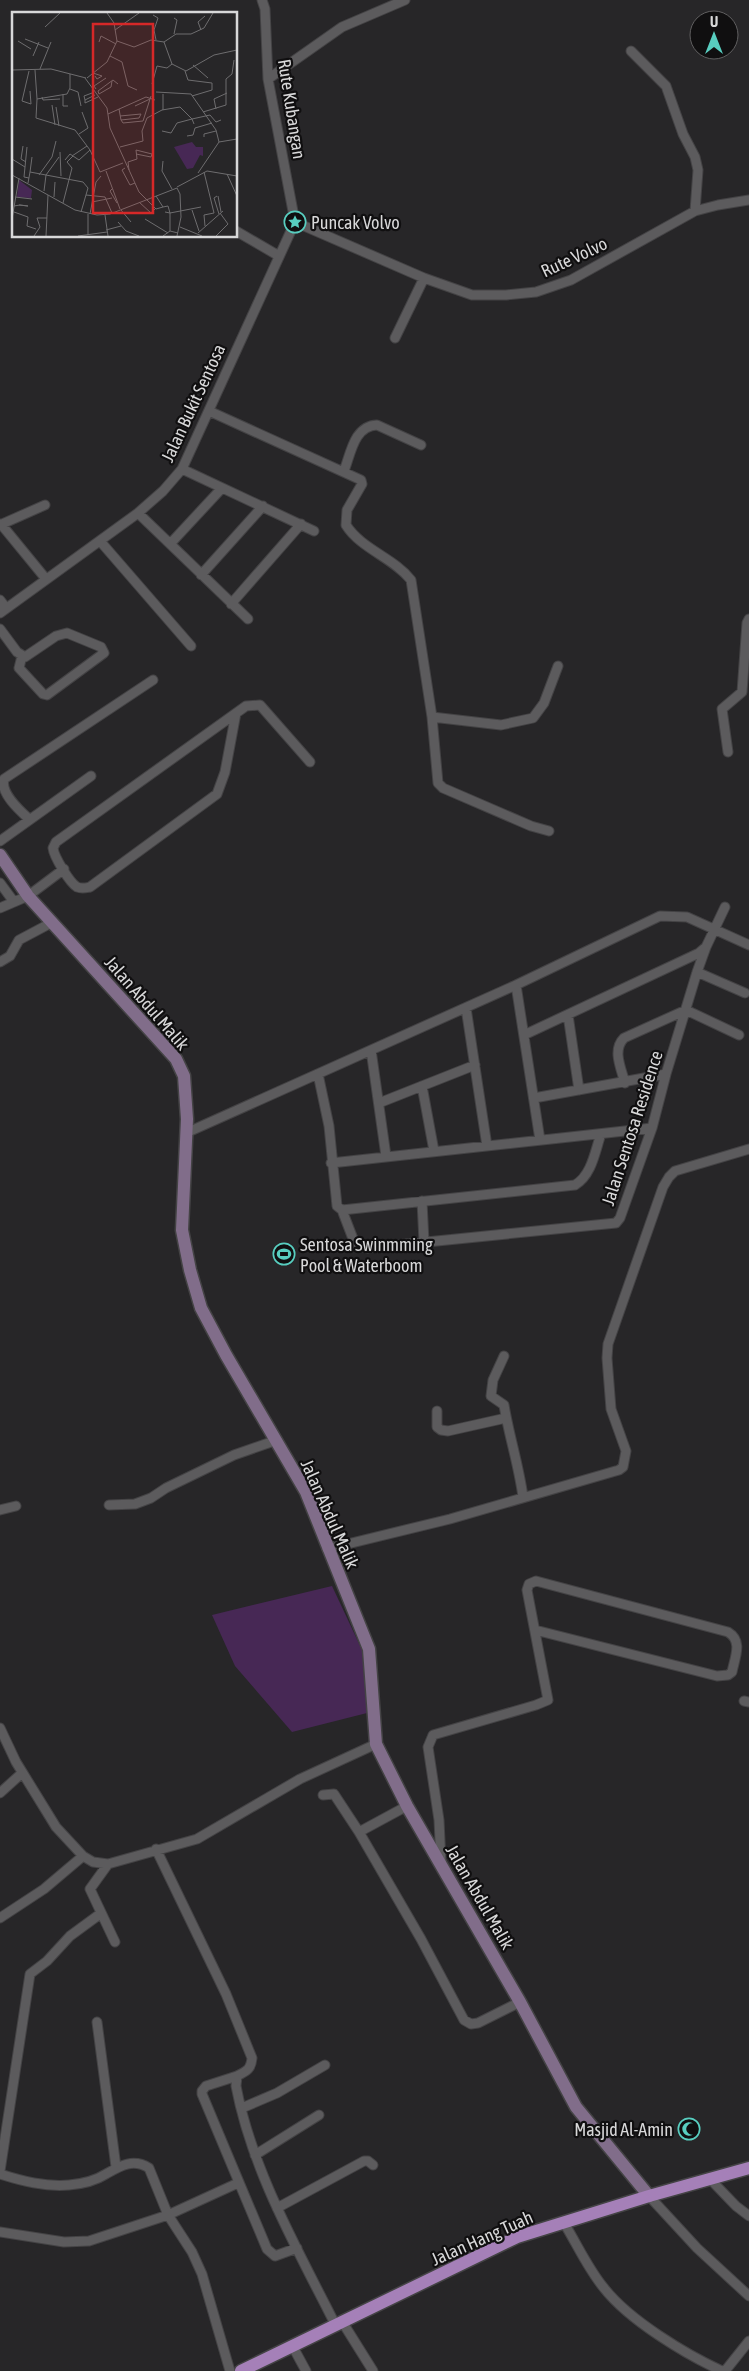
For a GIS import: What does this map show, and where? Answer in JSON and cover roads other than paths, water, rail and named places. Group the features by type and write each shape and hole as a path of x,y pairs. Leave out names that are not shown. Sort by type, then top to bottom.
{"main road":[{"name":"Jalan Hang Tuah","path":"241,2371 340,2325 517,2237 649,2196 749,2168"}],"street":[{"name":"Rute Kubangan","path":"262,0 265,9 268,79 295,222"},
{"path":"268,79 342,27 404,0"},
{"path":"631,51 666,86 683,134 695,157 698,170 695,211"},
{"name":"Rute Volvo","path":"295,222 424,278 472,295 506,295 536,292 571,280 695,211 749,200"},
{"name":"Jalan Bukit Sentosa","path":"3,610 138,513 164,491 182,468 295,222"},
{"path":"238,232 280,256"},
{"path":"395,338 424,278"},
{"path":"209,411 344,471 362,482 347,510 345,520 350,532 403,569 412,580 432,717 436,778 443,788 531,826 549,831"},
{"path":"344,471 355,440 361,431 369,425 377,425 421,445"},
{"path":"182,468 314,531"},
{"path":"170,544 222,488"},
{"path":"45,505 0,524 46,579"},
{"path":"201,575 263,506"},
{"path":"138,513 248,619"},
{"path":"231,604 301,524"},
{"path":"100,541 191,646"},
{"path":"0,600 3,610"},
{"path":"728,752 722,709 742,692 747,623 749,619"},
{"path":"0,629 22,656"},
{"path":"67,633 101,646 104,653 47,695 43,694 19,668 22,656 29,656 56,636 67,633"},
{"path":"432,717 501,725 533,718 544,703 558,666"},
{"path":"29,819 16,808 4,790 4,779 153,680"},
{"path":"236,713 222,786 217,794 90,887 82,888 75,886 54,855 52,848 56,842 236,713 246,706 260,705 310,762"},
{"path":"0,841 91,776"},
{"name":"Jalan Abdul Malik","path":"0,855 28,896 51,923 176,1058 184,1076 186,1133 182,1230 190,1270 201,1308 226,1355 306,1492 327,1549 369,1649 376,1744 407,1806 520,2002 576,2107 649,2196"},
{"path":"0,908 28,896 64,869"},
{"path":"0,883 14,902"},
{"name":"Jalan Sentosa Residence","path":"318,1074 329,1126 331,1163 337,1206 342,1210 355,1244 366,1248 616,1223 620,1218 652,1128 666,1074 697,972 706,947 725,907"},
{"path":"186,1133 466,1008 660,916 686,916 749,945"},
{"path":"0,962 10,956 19,940 51,923"},
{"path":"524,1035 699,953 706,947"},
{"path":"697,972 745,993"},
{"path":"516,985 540,1140"},
{"path":"466,1008 487,1146"},
{"path":"624,1083 617,1050 620,1042 624,1038 686,1010 739,1035"},
{"path":"568,1015 579,1090"},
{"path":"371,1050 386,1156"},
{"path":"379,1103 475,1065"},
{"path":"534,1098 666,1074"},
{"path":"422,1086 434,1152"},
{"path":"331,1163 652,1128"},
{"path":"342,1210 575,1184 582,1181 588,1172 601,1134"},
{"path":"327,1549 450,1519 619,1470 623,1467 626,1451 611,1409 607,1358 608,1344 663,1188 675,1171 749,1149"},
{"path":"422,1201 424,1242"},
{"path":"504,1356 490,1391 491,1396 504,1405 524,1497"},
{"path":"436,1411 436,1427 448,1431 506,1418"},
{"path":"109,1505 135,1504 151,1498 166,1488 234,1455 277,1440"},
{"path":"0,1510 16,1506"},
{"path":"441,1864 439,1820 428,1747 433,1735 547,1702 549,1696 535,1630 527,1590 530,1584 536,1581 728,1632 735,1636 738,1643 732,1672 728,1675 717,1676 535,1630"},
{"path":"0,1728 22,1774 52,1822 83,1856 93,1862 108,1864 197,1839 300,1779 376,1744"},
{"path":"0,1793 22,1774"},
{"path":"323,1795 334,1794 358,1832 421,1939 464,2020 471,2024 478,2023 520,2002"},
{"path":"358,1832 407,1806"},
{"path":"156,1849 226,1994 252,2058 251,2066 248,2070 237,2076 206,2086 202,2090 238,2184 267,2249 271,2254 279,2255 297,2248"},
{"path":"0,1918 44,1889 83,1856"},
{"path":"108,1864 90,1889 114,1942"},
{"path":"100,1914 70,1936 47,1962 30,1974 0,2172 36,2183 66,2185 91,2180 106,2174 116,2167 132,2163 149,2168 168,2215 192,2252 202,2274 230,2371"},
{"path":"97,2022 116,2167"},
{"path":"242,2108 277,2093 325,2065"},
{"path":"237,2076 236,2086 256,2155 277,2208 340,2325 373,2371"},
{"path":"256,2155 318,2115"},
{"path":"277,2208 364,2161 368,2161 373,2165"},
{"path":"710,2179 736,2206 749,2216"},
{"path":"0,2232 76,2242 89,2241 168,2215 238,2184"},
{"path":"649,2196 697,2248 749,2296"},
{"path":"564,2223 602,2286 627,2312 658,2334 724,2371 749,2341"},
{"path":"293,2346 306,2371"}],"place":[{"name":"Puncak Volvo","path":"295,222"},
{"name":"Sentosa Swinmming Pool & Waterboom","path":"284,1254"},
{"name":"Masjid Al-Amin","path":"689,2129"}]}
